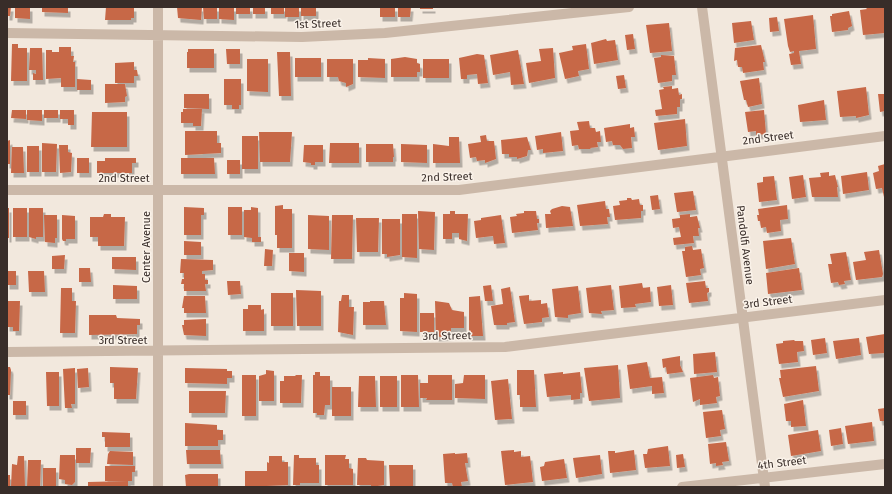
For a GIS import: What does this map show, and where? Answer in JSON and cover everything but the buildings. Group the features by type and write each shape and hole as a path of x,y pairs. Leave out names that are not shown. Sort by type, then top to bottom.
{"street":[{"name":"Center Avenue","path":"158,7 158,487"},
{"name":"1st Street","path":"7,33 302,37 384,33 629,7"},
{"name":"Pandolfi Avenue","path":"702,7 765,482"},
{"name":"2nd Street","path":"7,190 459,190 885,136"},
{"name":"3rd Street","path":"7,352 158,352 506,347 885,300"},
{"name":"4th Street","path":"682,487 765,482 885,464"}]}
